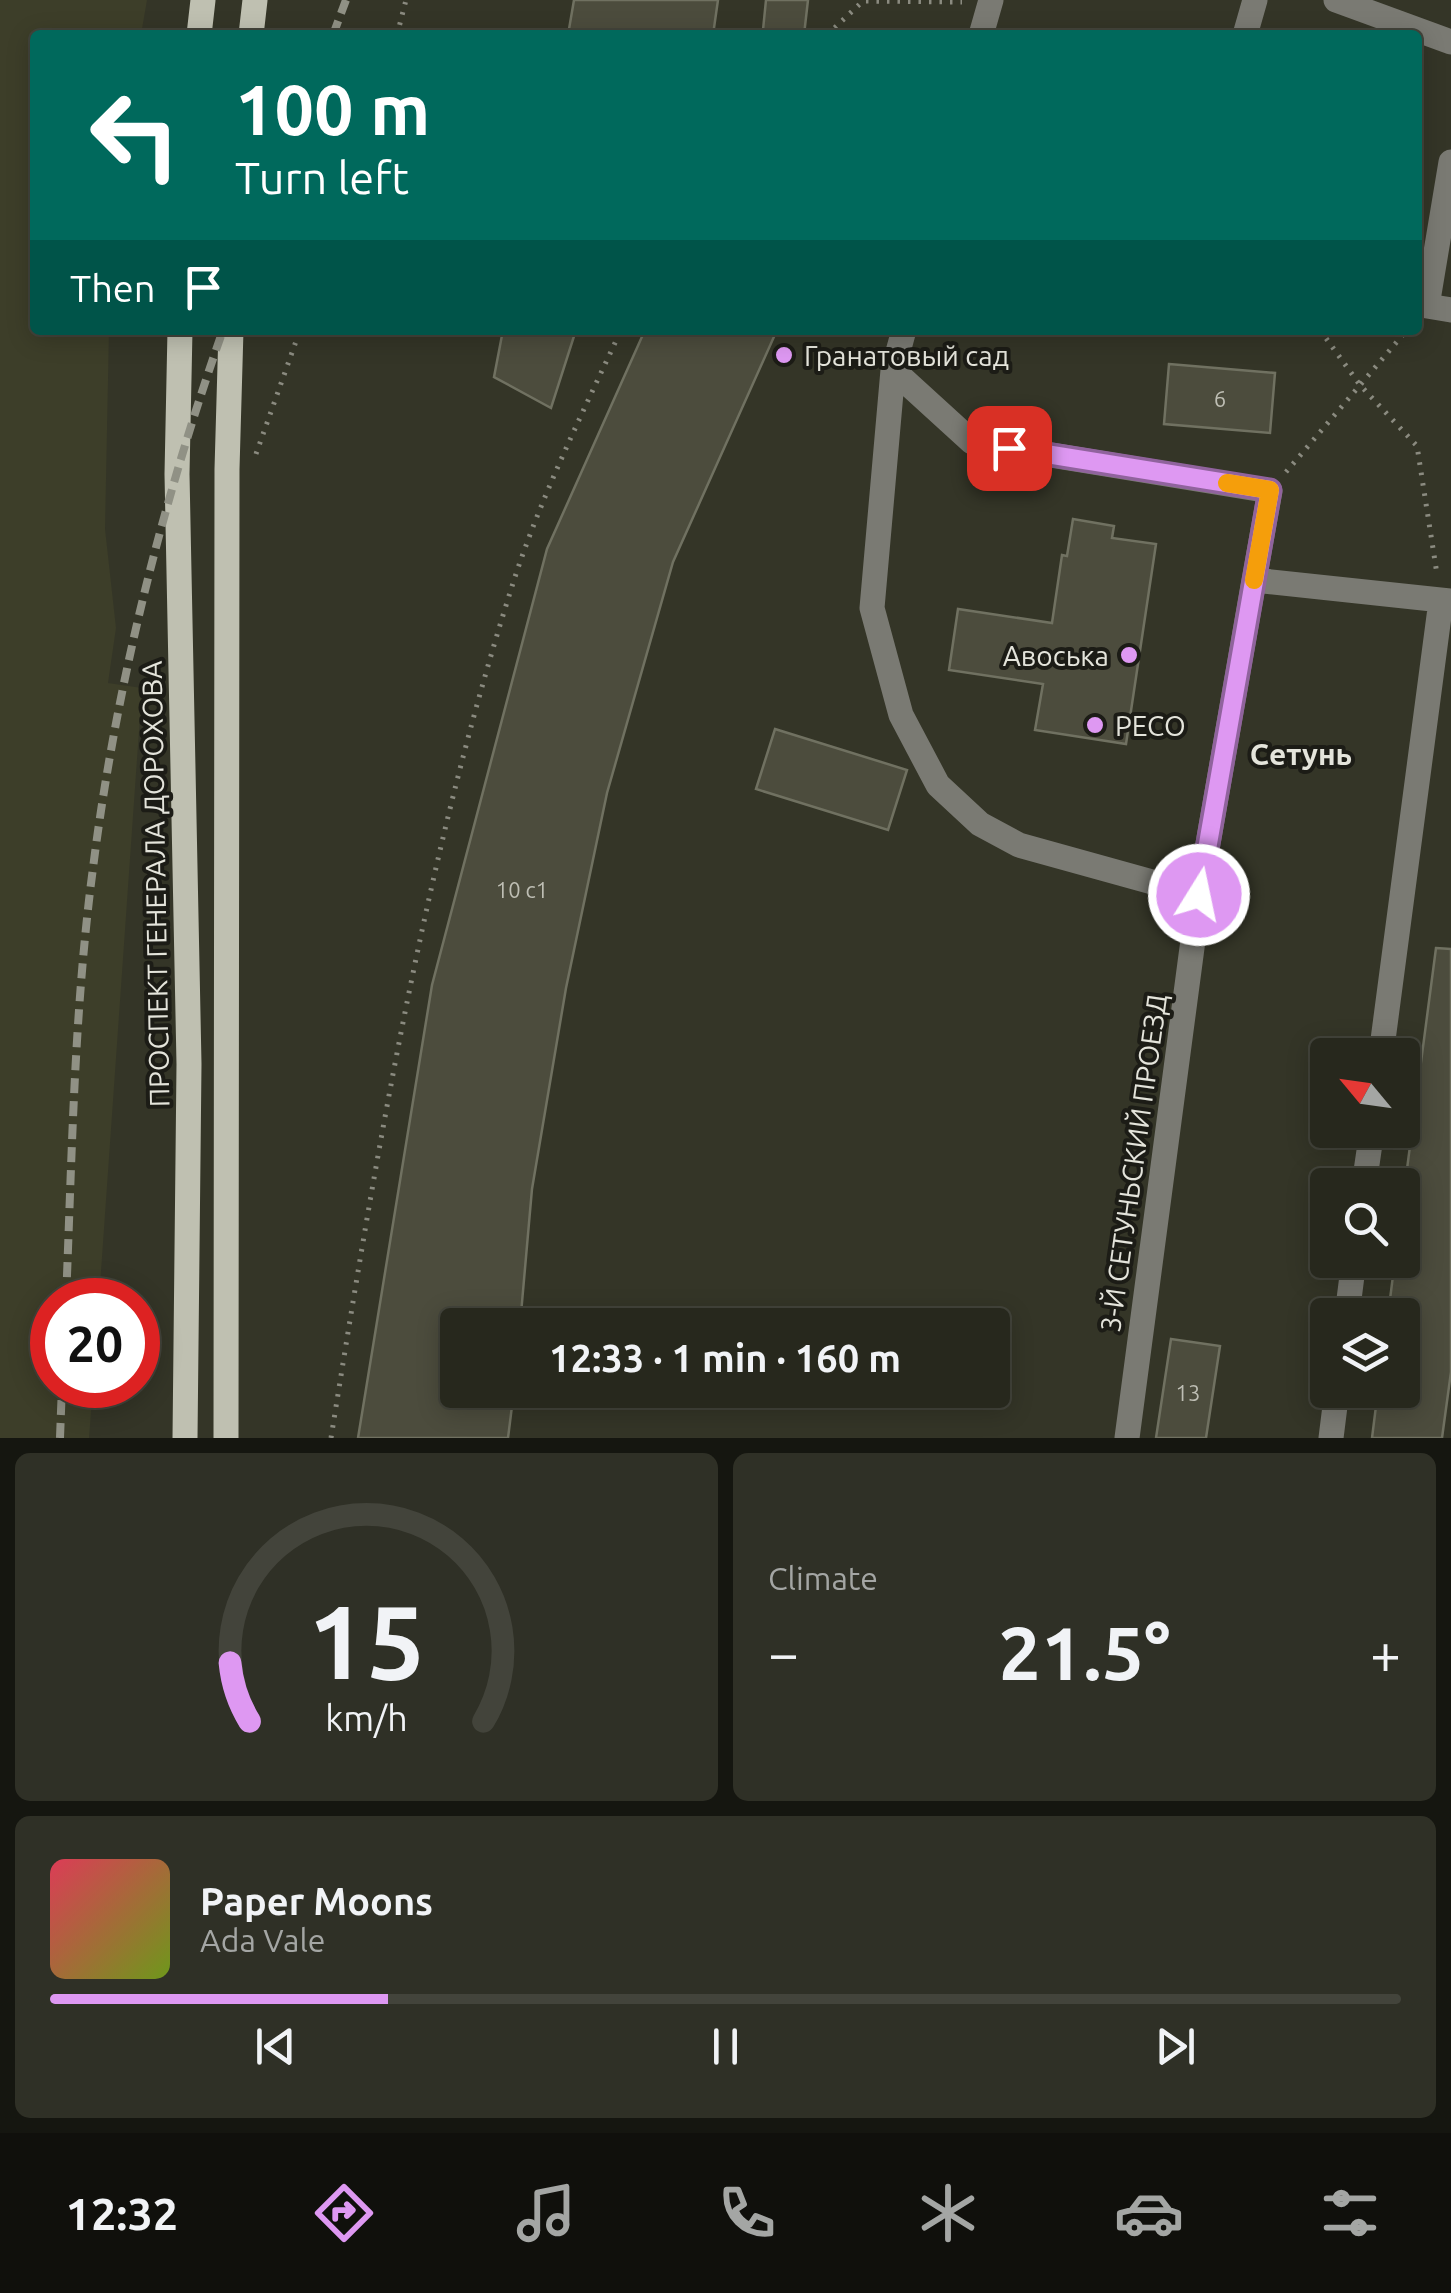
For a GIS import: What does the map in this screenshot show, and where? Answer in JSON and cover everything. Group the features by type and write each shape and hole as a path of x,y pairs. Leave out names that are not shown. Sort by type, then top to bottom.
{"main road":[{"path":"200,30 203,0"},
{"path":"252,30 255,0"},
{"name":"ПРОСПЕКТ ГЕНЕРАЛА ДОРОХОВА","path":"180,335 177,474 189,1064 185,1438"},
{"path":"226,1438 227,469 231,335"}],"street":[{"path":"1246,30 1255,0"},
{"path":"982,30 990,1"},
{"path":"1340,1 1419,30"},
{"path":"1422,31 1451,42"},
{"path":"1451,162 1427,306 1451,310"},
{"path":"903,335 894,370 872,608 901,715 938,785 980,824 1019,845 1199,895"},
{"path":"894,370 972,442 1270,490"},
{"name":"3-Й СЕТУНЬСКИЙ ПРОЕЗД","path":"1127,1438 1199,895 1270,490"},
{"path":"1254,580 1446,601 1384,1038"},
{"path":"1331,1438 1335,1408"}],"path":[{"path":"397,30 406,0"},
{"path":"832,30 864,1 990,1"},
{"path":"250,464 298,335"},
{"path":"331,1438 380,1136 458,781 515,578 569,441 619,335"},
{"path":"1324,335 1360,385 1416,446 1446,601"},
{"path":"1270,490 1403,335"}],"shaded area":[{"path":"0,0 147,0 142,30 30,30 30,335 109,335 105,529 116,628 108,683 142,688 101,1278 30,1278 30,1408 91,1408 89,1438 0,1438"}],"building":[{"path":"574,0 718,0 714,30 569,30"},
{"path":"766,0 808,0 805,30 763,30"},
{"path":"502,335 574,335 551,408 494,377"},
{"path":"643,335 775,335 673,562 607,793 566,988 532,1189 522,1308 440,1308 440,1408 512,1408 508,1438 358,1438 432,985 547,549"},
{"path":"1169,364 1275,373 1270,433 1164,424"},
{"path":"1073,519 1114,526 1112,538 1156,544 1126,744 1035,730 1043,684 949,670 958,609 1052,623 1062,555 1067,556"},
{"path":"775,729 907,770 888,830 756,789"},
{"path":"1436,948 1451,949 1451,1372 1442,1438 1372,1438 1376,1408 1420,1408 1420,1298 1390,1298 1393,1278 1420,1278 1420,1168 1407,1168 1410,1148 1420,1148 1420,1070"},
{"path":"1171,1339 1220,1346 1206,1438 1156,1438"}],"railway":[{"path":"335,30 346,0"},
{"path":"67,1278 82,976 93,868 114,731 161,528 221,335"},
{"path":"60,1438 61,1408"}],"slow traffic":[{"path":"1227,483 1270,490 1254,580"}],"place":[{"name":"Гранатовый сад","path":"784,355"},
{"name":"Авоська","path":"1129,655"},
{"name":"РЕСО","path":"1095,725"}],"district":[{"name":"Сетунь","path":"1301,754"}],"route":[{"path":"1009,448 1270,490 1199,895"}]}
